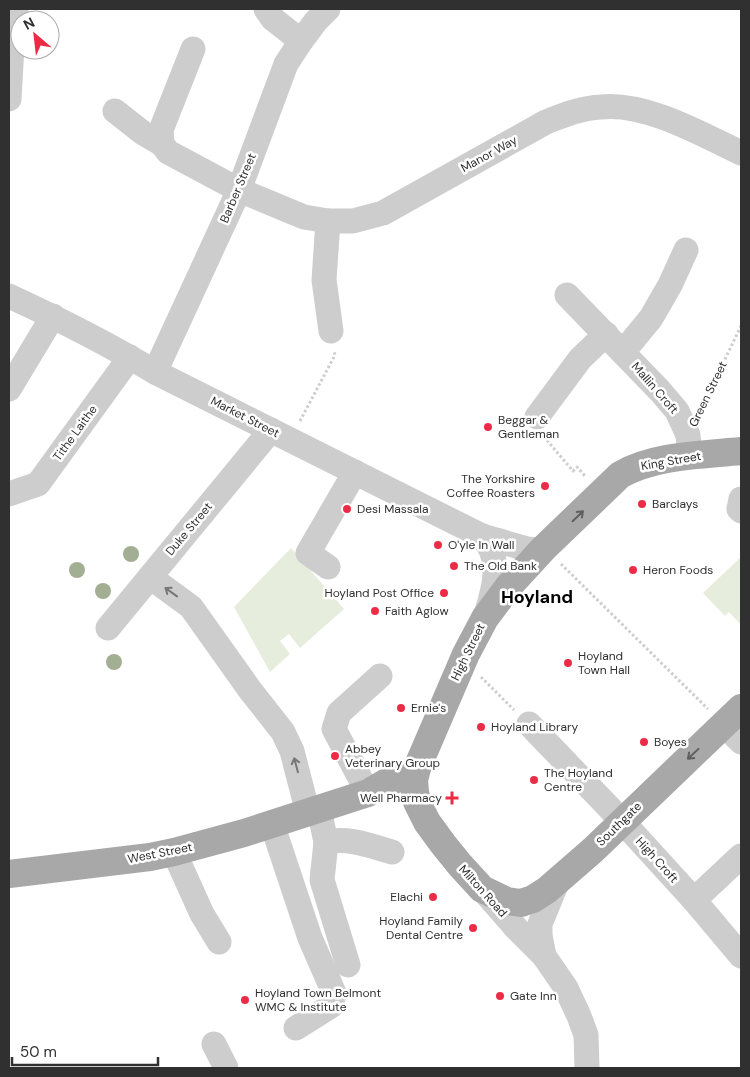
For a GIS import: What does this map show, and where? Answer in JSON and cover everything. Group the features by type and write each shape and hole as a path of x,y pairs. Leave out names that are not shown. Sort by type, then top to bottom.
{"main road":[{"name":"King Street","path":"544,549 620,475 631,469 689,445 741,451"},
{"name":"High Street","path":"427,822 417,802 414,780 417,768 463,660 485,618 509,586 544,549"},
{"name":"Southgate","path":"482,889 507,901 521,903 533,899 547,890 622,821 735,725"},
{"name":"West Street","path":"9,874 150,857 174,852 223,839 368,793 385,783 405,776 417,768"},
{"path":"368,793 405,806 427,822"},
{"name":"Milton Road","path":"427,822 454,858 482,889"}],"street":[{"path":"9,99 16,9"},
{"path":"266,9 273,19 301,41"},
{"name":"Barber Street","path":"155,372 239,190 286,64 316,21 328,9"},
{"path":"162,144 161,130 193,49"},
{"name":"Manor Way","path":"115,112 143,133 162,144 168,152 239,190 304,217 328,221 353,221 383,213 546,122 573,112 602,106 632,108 662,117 741,152"},
{"path":"328,221 324,280 331,332"},
{"name":"Mallin Croft","path":"623,352 651,318 670,285 686,250"},
{"name":"Mallin Croft","path":"567,295 677,411 689,445"},
{"name":"Market Street","path":"9,296 53,316 155,372 482,536 532,551 544,549"},
{"path":"9,389 53,316"},
{"path":"537,417 580,359 606,334"},
{"name":"Tithe Laithe","path":"9,494 38,484 130,357"},
{"name":"Duke Street","path":"108,628 150,577 281,435"},
{"path":"328,567 308,553 355,472"},
{"path":"741,499 739,509 741,512"},
{"path":"482,536 491,550 495,580 485,618"},
{"path":"150,577 191,607 250,690 283,732 326,842 322,880 348,964"},
{"path":"368,793 334,729 338,713 380,676"},
{"name":"High Croft","path":"529,724 622,821 694,900 741,956"},
{"path":"272,824 310,938 334,994 331,1006 296,1028"},
{"path":"326,842 347,840 392,852"},
{"path":"174,852 202,914 219,942"},
{"path":"694,900 741,856"},
{"name":"Milton Road","path":"544,956 540,924 558,880"},
{"name":"Milton Road","path":"482,889 544,956 566,988 586,1035 587,1068"},
{"path":"214,1044 226,1068"}],"path":[{"name":"Green Street","path":"689,445 741,326"},
{"path":"281,435 335,355 331,332"},
{"path":"537,417 548,429 545,438 573,471 577,467 601,494"},
{"path":"544,549 735,725"},
{"path":"463,660 529,724"}],"green space":[{"path":"291,548 344,609 300,648 289,634 280,641 290,654 270,672 234,607"},
{"path":"741,557 741,625 729,612 725,616 703,593"}],"place":[{"name":"Beggar & Gentleman","path":"488,427"},
{"name":"The Yorkshire Coffee Roasters","path":"545,486"},
{"name":"Barclays","path":"642,504"},
{"name":"Desi Massala","path":"347,509"},
{"name":"O'yle In Wall","path":"438,545"},
{"name":"The Old Bank","path":"454,566"},
{"name":"Heron Foods","path":"633,570"},
{"name":"Hoyland Post Office","path":"444,593"},
{"name":"Faith Aglow","path":"375,611"},
{"name":"Hoyland Town Hall","path":"568,663"},
{"name":"Ernie's","path":"401,708"},
{"name":"Hoyland Library","path":"481,727"},
{"name":"Boyes","path":"644,742"},
{"name":"Abbey Veterinary Group","path":"335,756"},
{"name":"The Hoyland Centre","path":"534,780"},
{"name":"Well Pharmacy","path":"452,798"},
{"name":"Elachi","path":"433,897"},
{"name":"Hoyland Family Dental Centre","path":"473,928"},
{"name":"Gate Inn","path":"500,996"},
{"name":"Hoyland Town Belmont WMC & Institute","path":"245,1000"}],"district":[{"name":"Hoyland","path":"537,597"}]}
